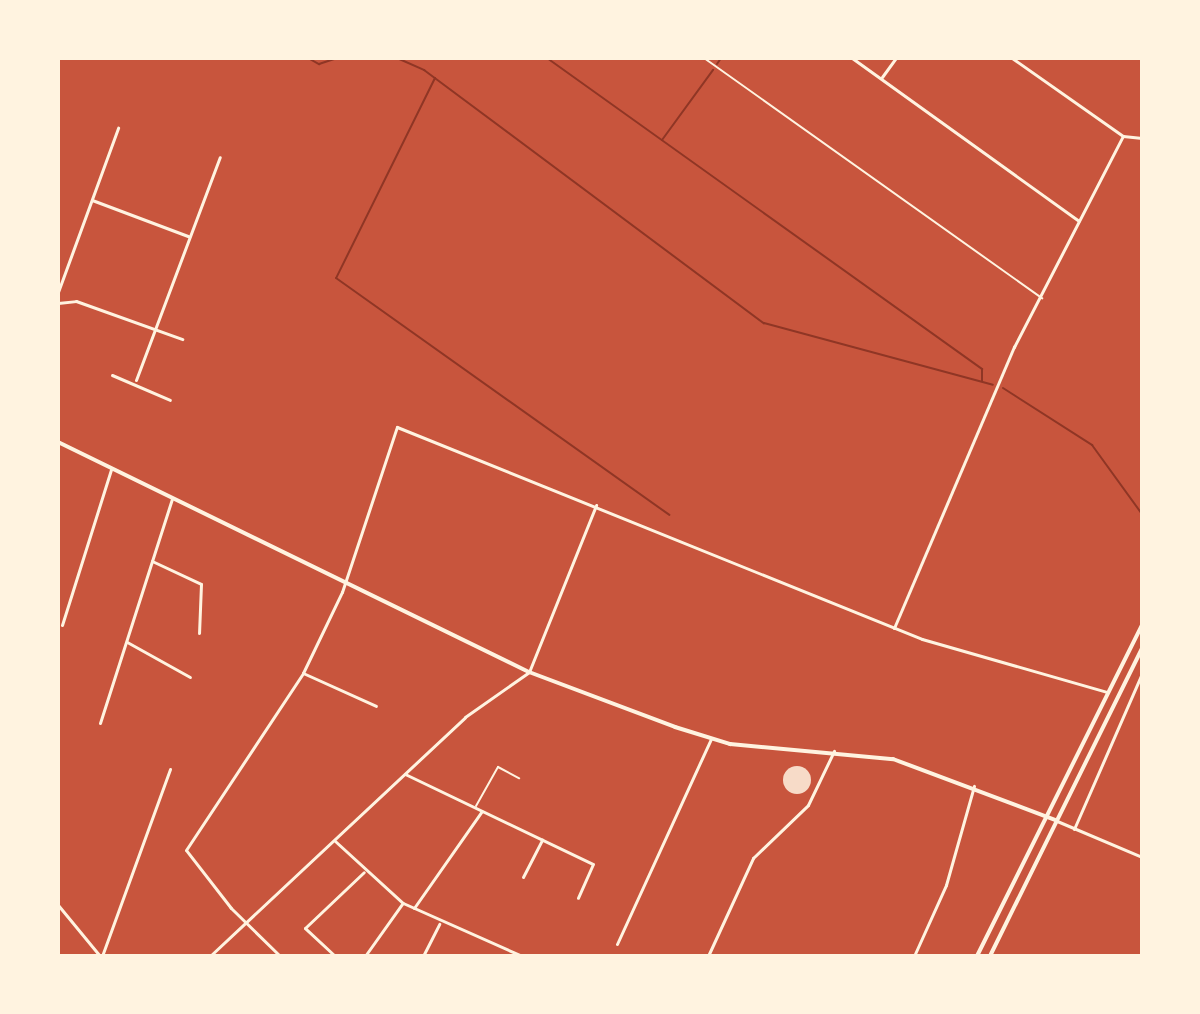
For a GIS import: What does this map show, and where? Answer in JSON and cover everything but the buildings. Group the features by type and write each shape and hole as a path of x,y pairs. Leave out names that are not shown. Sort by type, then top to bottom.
{"street":[{"path":"852,58 1079,221"},
{"path":"881,78 896,58"},
{"path":"1012,58 1123,136 1142,138"},
{"path":"58,292 118,128"},
{"path":"894,628 1014,347 1123,136"},
{"path":"136,380 220,157"},
{"path":"92,200 188,236"},
{"path":"58,303 76,301 182,339"},
{"path":"112,375 136,380 170,400"},
{"path":"280,956 186,850 303,673 343,583 397,427 894,628 1107,692"},
{"path":"58,442 529,672 711,739 898,760 1045,813 1074,829 1142,857"},
{"path":"62,625 111,470"},
{"path":"100,723 172,499"},
{"path":"210,956 465,717 529,672 596,505"},
{"path":"152,561 201,584 199,633"},
{"path":"977,956 1045,813 1142,625"},
{"path":"127,642 190,677"},
{"path":"990,956 1142,649"},
{"path":"303,673 376,706"},
{"path":"1074,829 1142,673"},
{"path":"617,944 711,739"},
{"path":"708,956 753,858 808,805 834,751"},
{"path":"58,905 101,956 170,769"},
{"path":"405,774 593,864 578,898"},
{"path":"914,956 946,885 974,786"},
{"path":"414,908 482,811"},
{"path":"523,877 542,840"},
{"path":"335,841 364,872 403,903 522,956"},
{"path":"335,956 305,928 364,872"},
{"path":"365,956 403,903"},
{"path":"423,956 440,922"}],"lane":[{"path":"704,58 1042,298"},
{"path":"475,807 498,767 519,778"}],"waterway":[{"path":"308,58 319,64 338,58"},
{"path":"397,58 424,70 764,323 993,385"},
{"path":"547,58 982,369 982,381"},
{"path":"717,64 721,58"},
{"path":"662,140 713,70"},
{"path":"435,78 336,278 669,515"},
{"path":"1003,388 1092,445 1142,514"}],"railway":[{"path":"1142,407 1142,467"}]}
